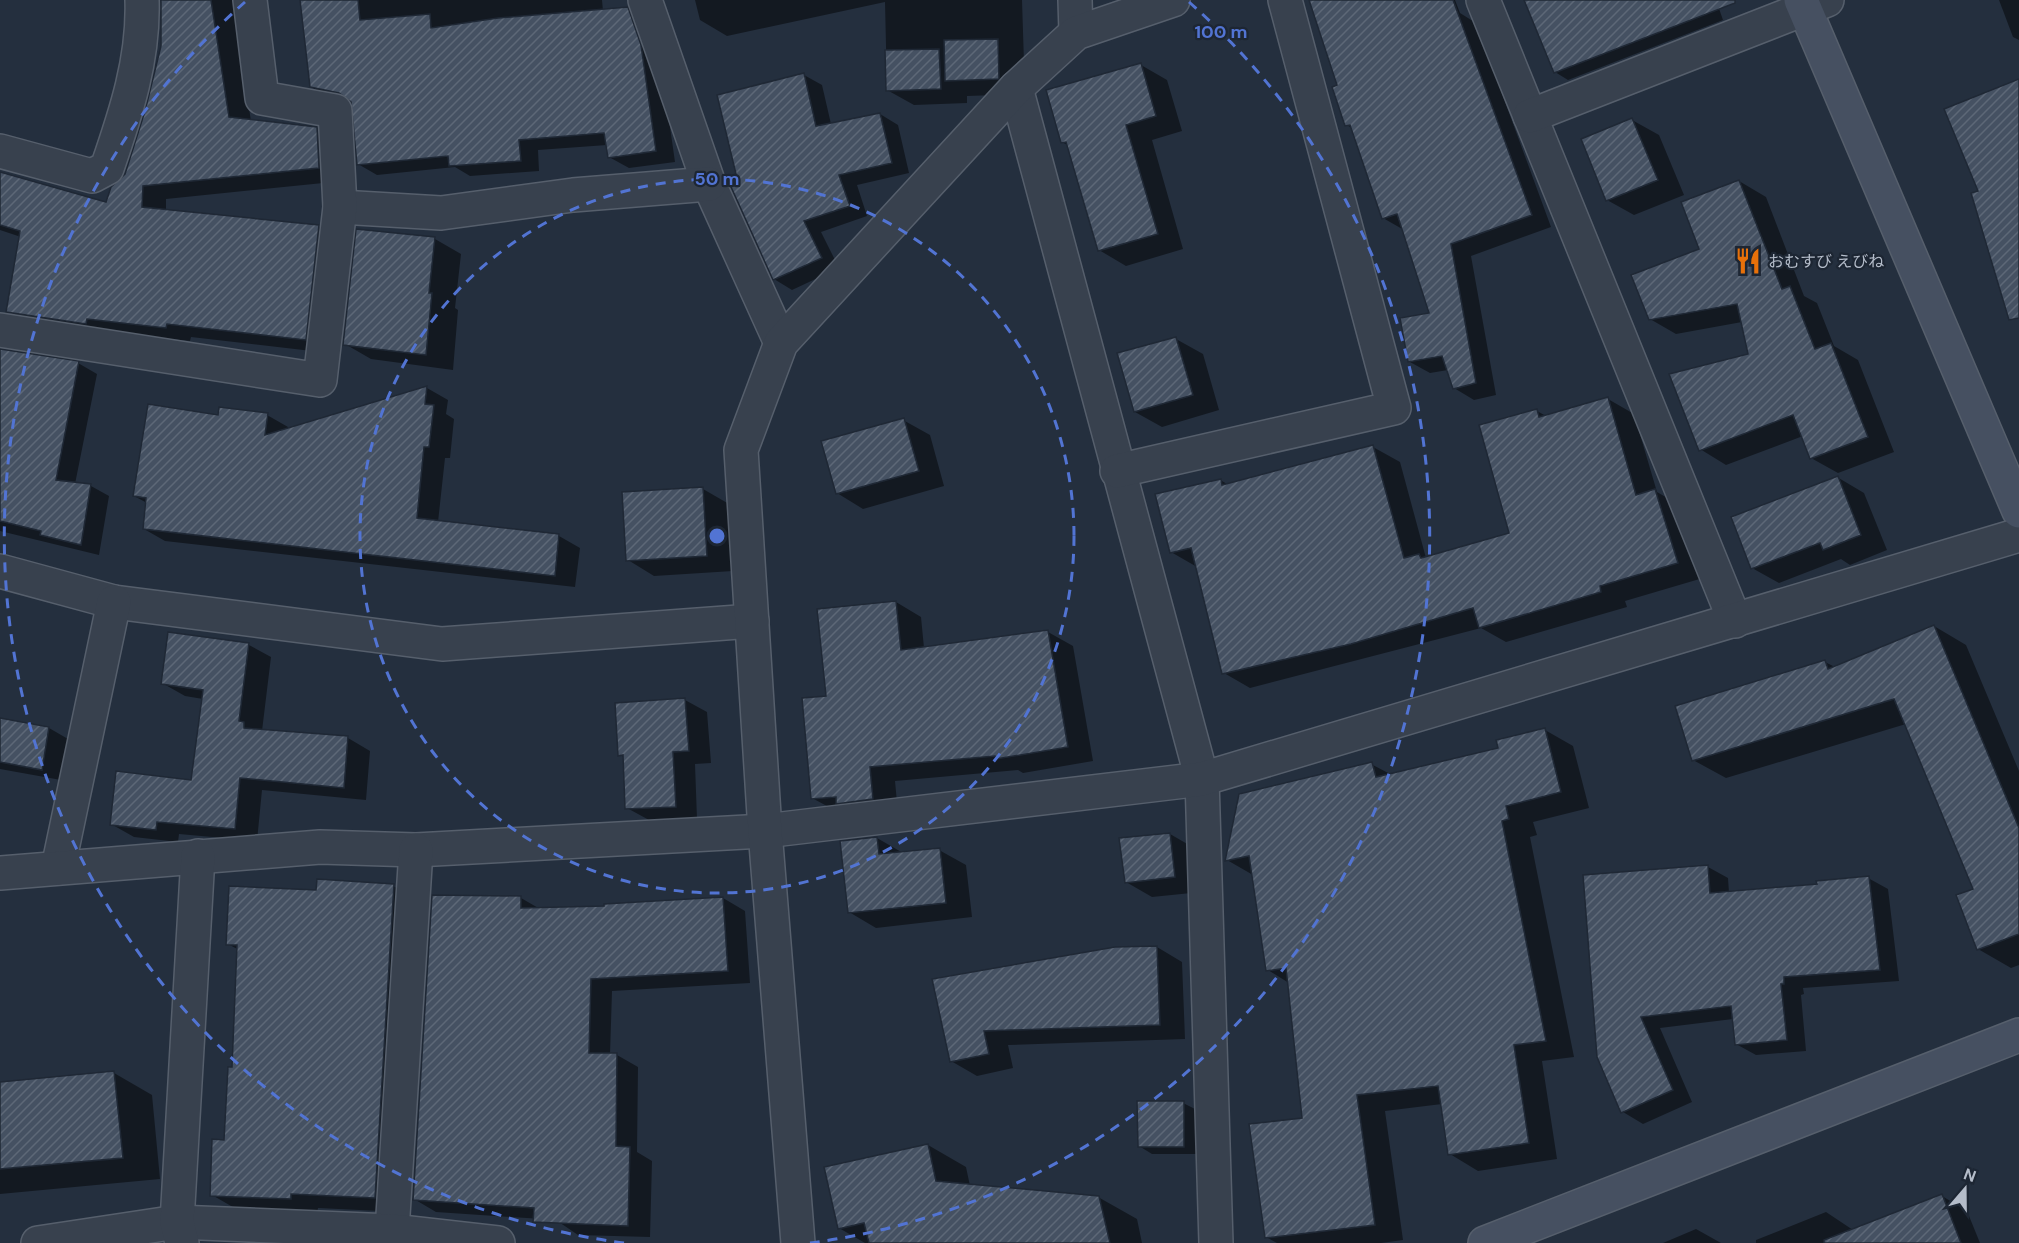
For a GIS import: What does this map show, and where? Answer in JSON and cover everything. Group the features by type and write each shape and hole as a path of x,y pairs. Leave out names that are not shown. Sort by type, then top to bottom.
{"street":[{"path":"0,151 92,176 107,168 133,90 143,27 142,0"},
{"path":"0,330 320,380 340,207 335,111 262,98 250,0"},
{"path":"645,0 709,184 781,343"},
{"path":"1075,0 1076,33"},
{"path":"798,1243 765,831 741,450 781,343 1016,88 1076,33 1173,0"},
{"path":"1117,471 1394,408 1285,0"},
{"path":"1484,0 1735,621"},
{"path":"1530,116 1811,3 2019,512"},
{"path":"1016,88 1117,471 1202,779 1216,1243"},
{"path":"340,207 441,213 573,195 709,184"},
{"path":"0,873 320,847 416,850 765,831 1202,779 2019,535"},
{"path":"0,571 114,602 442,644 752,621"},
{"path":"58,868 114,602"},
{"path":"392,1231 416,850"},
{"path":"179,1233 198,856"},
{"path":"1486,1243 2019,1035"},
{"path":"38,1243 179,1233 392,1231 498,1243"}],"building":[{"path":"161,0 211,0 229,117 317,127 319,168 143,186 142,207 319,225 306,340 167,324 166,328 87,319 86,324 6,312 20,231 0,225 0,172 106,202 111,187 125,174 145,111 161,46"},
{"path":"300,0 358,0 360,20 430,14 431,28 498,18 628,7 641,45 656,151 608,158 604,133 519,140 521,161 449,166 448,156 357,165 351,102 339,93 310,87"},
{"path":"1309,0 1453,0 1532,215 1451,244 1476,383 1453,389 1442,356 1408,362 1400,318 1429,313 1397,214 1382,219 1350,125 1345,126 1332,87 1337,85"},
{"path":"1524,0 1735,0 1735,3 1554,73"},
{"path":"998,39 999,79 945,81 944,40"},
{"path":"939,49 941,89 886,91 885,50"},
{"path":"1141,63 1156,116 1126,125 1158,234 1098,251 1066,142 1061,143 1046,90"},
{"path":"804,73 816,126 880,113 892,163 839,175 850,206 804,221 822,258 773,280 727,178 736,174 717,95"},
{"path":"2019,79 2019,318 2009,320 1971,193 1978,191 1944,109"},
{"path":"1632,118 1658,180 1606,201 1581,139"},
{"path":"1739,180 1782,289 1790,286 1815,349 1831,343 1868,437 1810,459 1793,415 1699,451 1669,374 1748,354 1737,304 1649,320 1631,275 1699,249 1681,202"},
{"path":"356,229 435,237 426,355 343,345"},
{"path":"1176,337 1193,395 1134,412 1117,353"},
{"path":"0,349 79,361 56,480 91,484 81,545 40,535 41,531 0,521"},
{"path":"427,386 425,404 434,405 429,447 424,447 417,518 559,534 555,576 143,529 146,498 133,496 148,404 218,415 219,407 268,413 265,435"},
{"path":"1608,397 1636,495 1655,489 1678,563 1600,586 1601,592 1479,628 1473,608 1351,644 1222,674 1191,548 1170,553 1155,494 1221,479 1222,485 1373,445 1404,558 1419,554 1421,558 1509,533 1479,425 1537,409 1539,417"},
{"path":"904,418 919,471 836,494 821,441"},
{"path":"1838,476 1861,535 1823,550 1820,543 1751,569 1731,517"},
{"path":"703,487 707,556 626,561 622,492"},
{"path":"896,601 901,650 1048,630 1068,747 996,759 995,756 870,767 873,799 836,804 836,797 811,799 802,698 826,696 817,609"},
{"path":"1934,625 2019,828 2019,934 1977,950 1956,895 1973,889 1894,699 1692,761 1675,706 1825,660 1828,669"},
{"path":"168,632 249,643 239,721 244,722 244,728 348,736 344,788 240,778 235,829 157,822 156,830 110,825 116,771 191,780 203,690 161,684"},
{"path":"685,698 689,751 673,752 676,807 625,809 623,755 618,756 615,703"},
{"path":"0,718 49,727 42,770 0,762"},
{"path":"1545,728 1561,792 1506,806 1509,819 1502,821 1546,1041 1514,1045 1529,1143 1448,1155 1438,1086 1357,1095 1375,1225 1265,1238 1249,1124 1302,1118 1286,968 1266,971 1249,856 1225,861 1239,794 1372,762 1376,777 1498,748 1496,740"},
{"path":"1170,833 1175,877 1125,883 1119,838"},
{"path":"877,837 879,854 940,848 946,903 848,913 840,841"},
{"path":"1708,865 1710,893 1817,884 1816,881 1869,876 1880,970 1784,977 1784,984 1781,984 1787,1040 1735,1045 1731,1006 1641,1017 1673,1090 1621,1113 1597,1057 1583,875"},
{"path":"317,879 394,884 375,1198 291,1194 291,1199 210,1196 212,1139 224,1140 228,1067 232,1067 237,945 226,945 229,886 316,890"},
{"path":"432,895 521,896 521,908 604,906 604,904 723,897 728,971 591,979 589,1053 617,1053 616,1146 630,1147 628,1226 533,1222 534,1208 413,1200"},
{"path":"1157,946 1160,1025 984,1031 989,1054 950,1062 932,979 1115,947"},
{"path":"114,1071 123,1158 0,1169 0,1082"},
{"path":"1137,1101 1184,1101 1184,1147 1138,1147"},
{"path":"928,1144 936,1181 1099,1196 1110,1243 869,1243 864,1223 838,1229 824,1167"},
{"path":"1942,1194 1961,1243 1824,1243 1824,1240"}],"place":[{"name":"おむすび えびね","path":"1748,261"}]}
